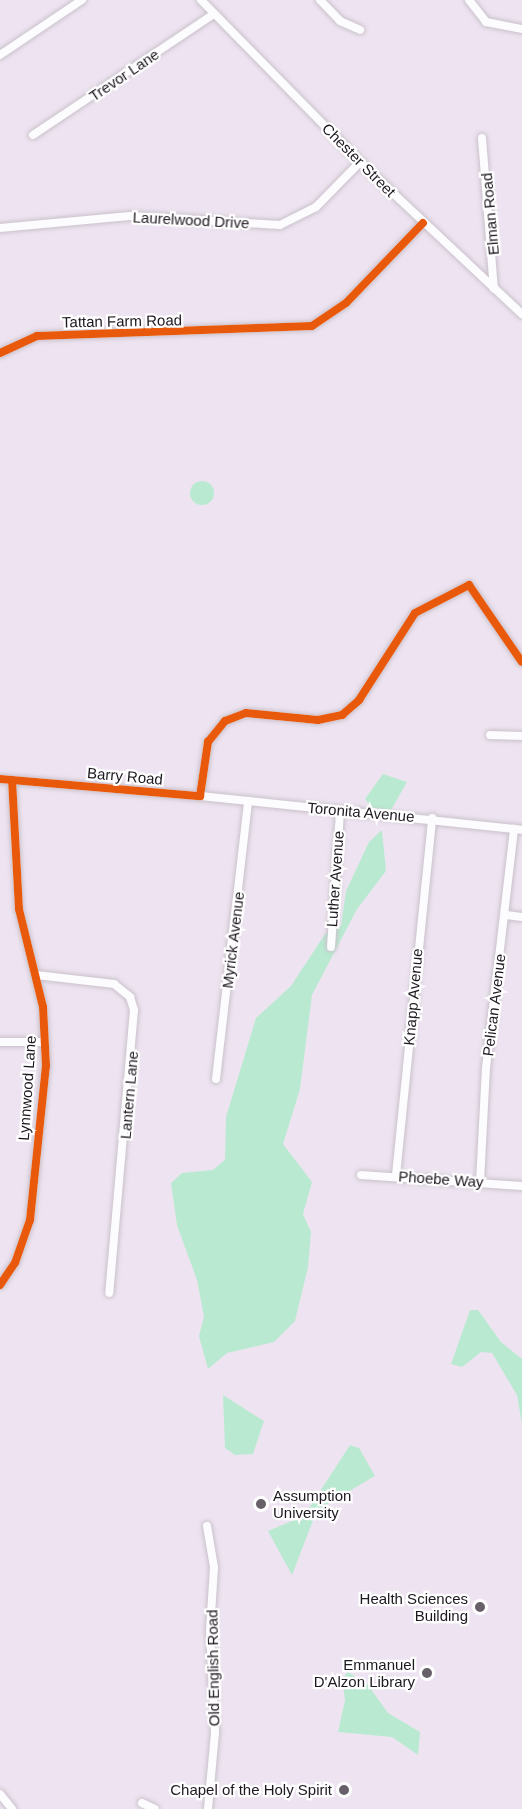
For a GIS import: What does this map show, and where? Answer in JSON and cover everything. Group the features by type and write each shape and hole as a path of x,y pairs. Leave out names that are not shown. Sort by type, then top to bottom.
{"street":[{"path":"0,55 82,0"},
{"name":"Chester Street","path":"201,0 360,162 522,314"},
{"path":"320,0 340,21 360,30"},
{"path":"469,0 486,22 522,29"},
{"name":"Trevor Lane","path":"33,135 214,14"},
{"name":"Elman Road","path":"482,138 494,289"},
{"name":"Laurelwood Drive","path":"0,228 129,216 280,225 316,207 360,162"},
{"name":"Tattan Farm Road","path":"0,352 37,336 312,326 346,303 423,223"},
{"path":"200,796 206,749 215,730 238,714 318,720 342,715 359,700 416,613 469,585 522,662"},
{"path":"490,735 522,736"},
{"name":"Barry Road","path":"0,779 200,796"},
{"name":"Lynnwood Lane","path":"0,1285 15,1263 33,1205 45,1042 36,975 19,909 12,780"},
{"name":"Toronita Avenue","path":"200,796 518,829"},
{"name":"Myrick Avenue","path":"216,1079 248,801"},
{"name":"Luther Avenue","path":"331,947 340,811"},
{"name":"Knapp Avenue","path":"396,1175 432,819"},
{"name":"Pelican Avenue","path":"480,1182 485,1080 518,829"},
{"path":"506,915 522,917"},
{"name":"Lantern Lane","path":"36,975 108,982 125,992 134,1007 109,1293"},
{"path":"0,1042 45,1042"},
{"name":"Phoebe Way","path":"361,1175 396,1175 522,1186"},
{"name":"Old English Road","path":"207,1526 214,1567 210,1630 215,1733 208,1809"},
{"path":"0,1794 12,1809"},
{"path":"142,1803 155,1809"}],"green space":[{"path":"202,481 211,484 214,493 211,502 202,505 193,502 190,493 193,484"},
{"path":"383,774 407,782 391,810 372,808 365,799"},
{"path":"382,830 386,871 357,909 312,995 300,1089 283,1144 312,1182 303,1214 311,1232 308,1267 295,1321 274,1342 227,1353 208,1369 199,1336 204,1317 197,1280 177,1225 171,1183 182,1173 213,1170 225,1160 226,1117 256,1018 291,986 325,934 341,926 346,891 369,842"},
{"path":"470,1310 478,1310 501,1342 522,1359 522,1424 517,1395 492,1353 481,1352 462,1367 451,1364"},
{"path":"223,1395 264,1421 253,1454 235,1455 225,1448"},
{"path":"350,1445 359,1448 375,1476 317,1510 292,1575 268,1531 304,1516"},
{"path":"348,1672 368,1685 388,1713 420,1732 418,1755 392,1737 338,1732 345,1700 342,1679"}],"cycle path":[{"path":"0,353 37,336 312,326 346,303 423,223"},
{"path":"0,779 200,796 208,742 225,721 246,713 318,720 342,715 359,700 415,613 469,585 522,662"},
{"path":"0,1285 15,1263 30,1220 46,1066 43,1007 19,909 12,780"}],"place":[{"name":"Assumption University","path":"261,1504"},
{"name":"Health Sciences Building","path":"480,1607"},
{"name":"Emmanuel D'Alzon Library","path":"427,1673"},
{"name":"Chapel of the Holy Spirit","path":"344,1790"}]}
